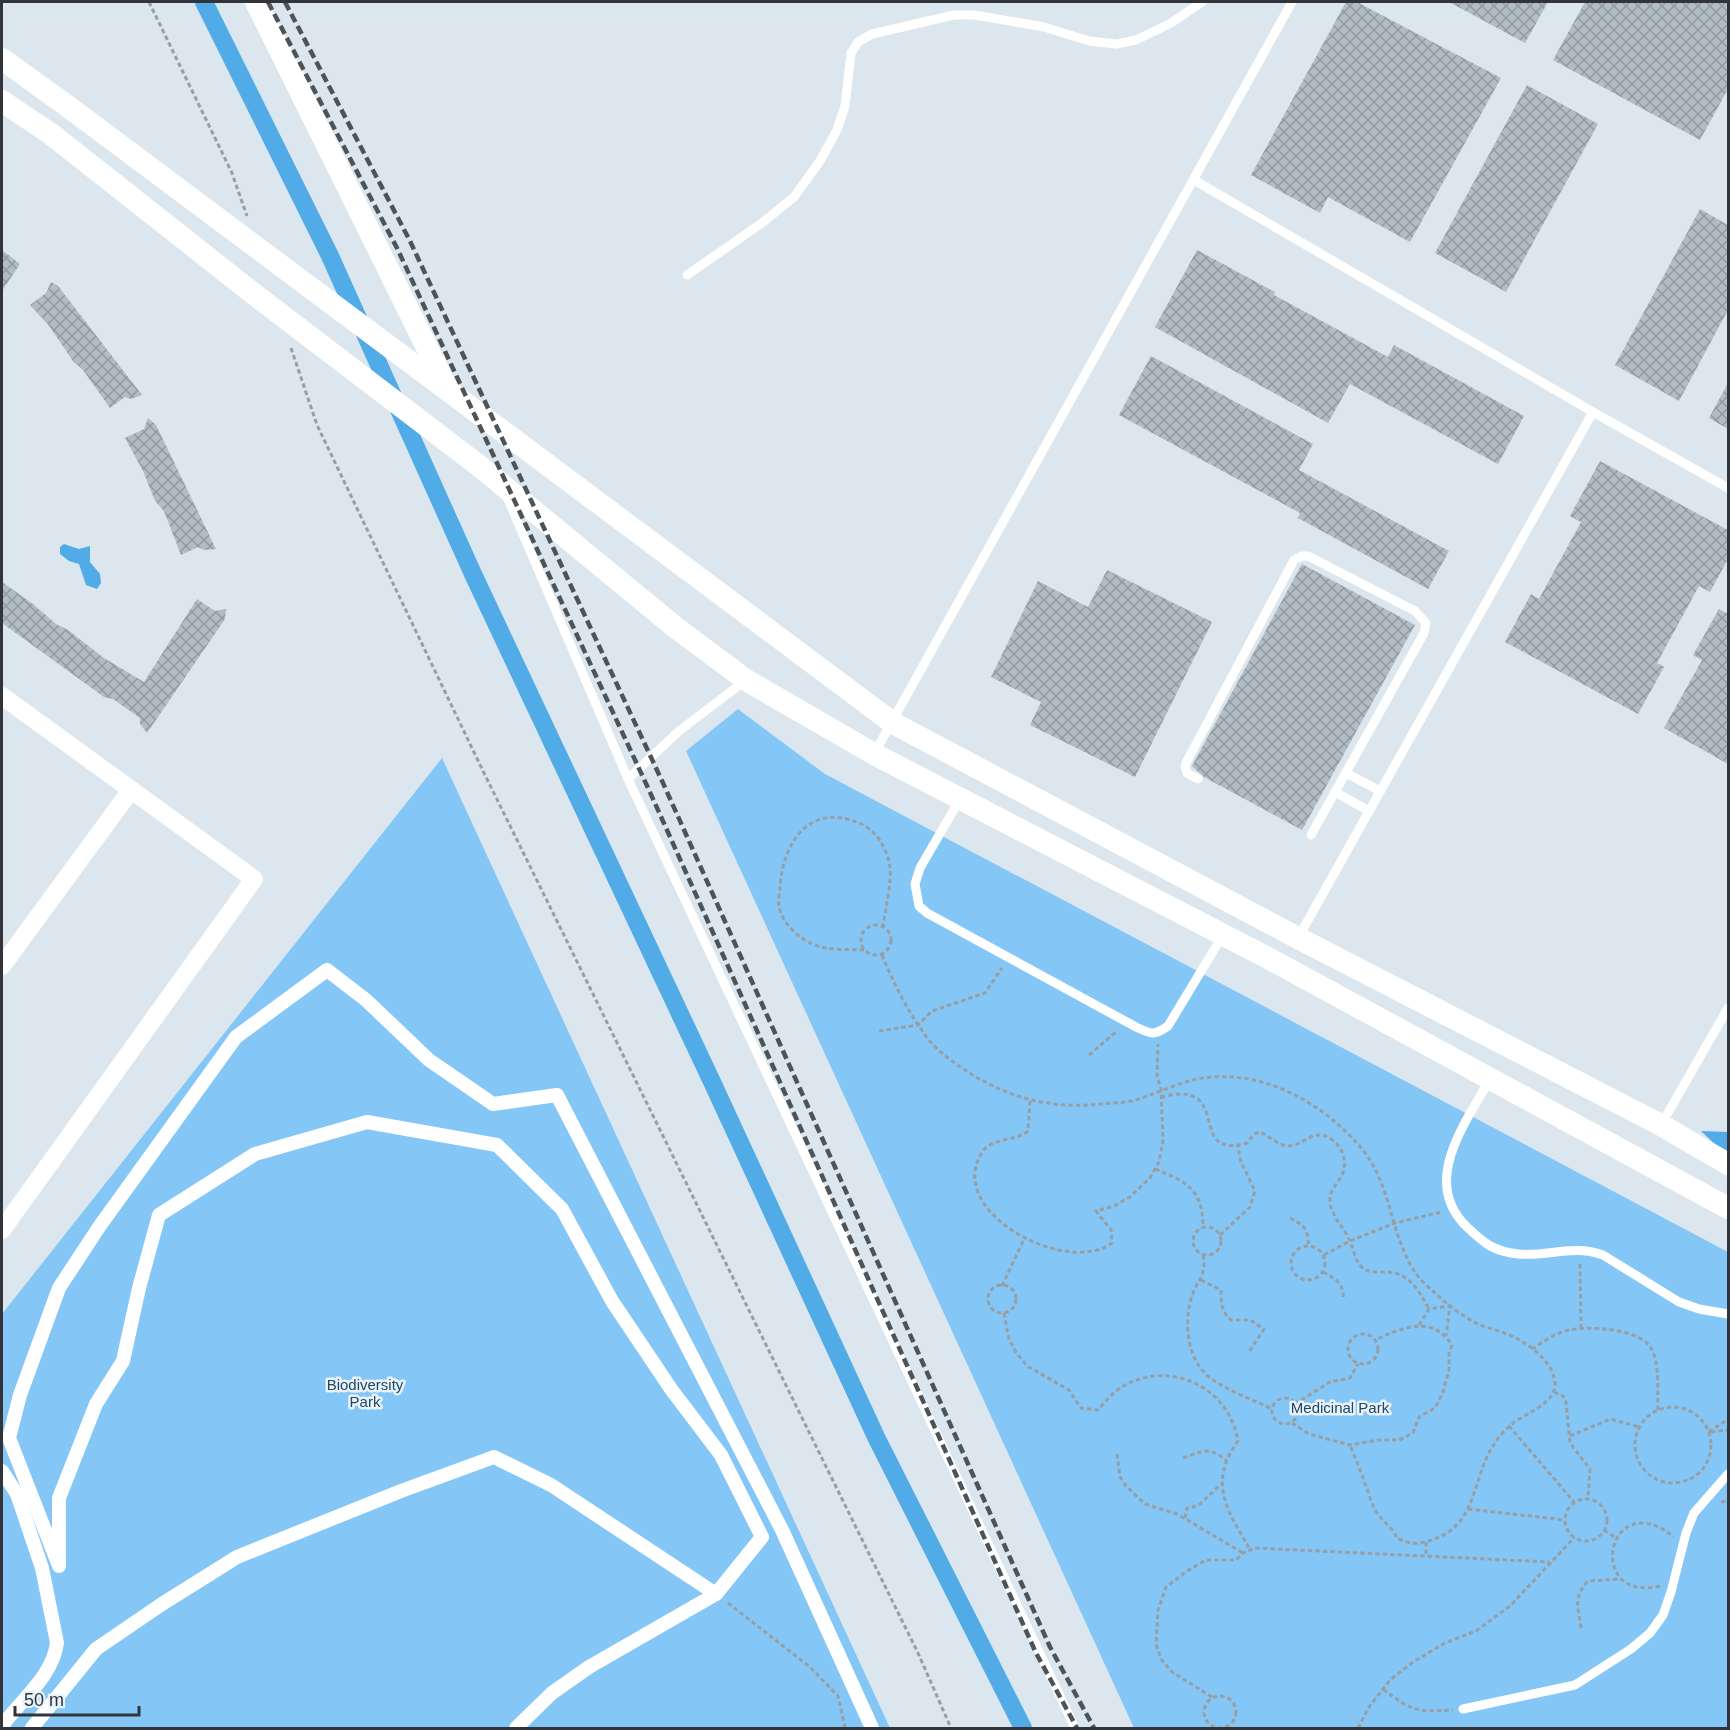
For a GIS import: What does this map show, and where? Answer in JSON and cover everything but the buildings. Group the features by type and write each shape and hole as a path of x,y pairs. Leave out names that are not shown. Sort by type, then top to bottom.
{"street":[{"path":"255,2 443,388"},
{"path":"2,59 245,228 443,388 892,723 1298,938 1661,1125 1728,1164"},
{"path":"51,134 70,108"},
{"path":"4,109 51,134 259,298 501,483 675,627 746,680 874,754 1223,935 1728,1208"},
{"path":"2,1230 254,879 3,700"},
{"path":"2,966 131,790"},
{"path":"516,1728 552,1693 590,1667 716,1594 762,1537 721,1455 671,1389 612,1301 562,1209 497,1145 367,1122 255,1154 159,1215 139,1288 123,1361 96,1404 59,1498 59,1566 9,1438 20,1395 59,1288 106,1217 236,1037 327,970 366,1000 429,1060 493,1104 557,1095 782,1530 872,1728"},
{"path":"32,1728 96,1649 237,1557 401,1491 494,1457 551,1485 716,1594"},
{"path":"2,1472 17,1494 42,1568 57,1643 56,1651 39,1681 2,1726"}],"lane":[{"path":"687,275 762,223 794,197 820,161 837,130 845,106 851,53 858,42 872,34 954,15 975,15 1044,27 1089,41 1116,44 1136,40 1171,23 1202,2"},
{"path":"874,754 1292,2"},
{"path":"1194,180 1728,488"},
{"path":"1298,938 1593,412"},
{"path":"501,483 628,779 1076,1728"},
{"path":"1198,779 1187,773 1185,766 1294,560 1308,556 1415,610 1426,623 1424,633 1311,835"},
{"path":"628,779 679,731 746,680"},
{"path":"1346,773 1380,791"},
{"path":"1335,792 1369,811"},
{"path":"960,799 920,868 915,884 919,906 927,914 1128,1023 1150,1034 1159,1032 1168,1026 1223,935"},
{"path":"1661,1125 1728,1008"},
{"path":"1490,1079 1455,1143 1449,1160 1446,1178 1447,1195 1453,1210 1463,1224 1484,1244 1499,1251 1522,1254 1590,1251 1604,1256 1679,1302 1699,1309 1728,1314"},
{"path":"1463,1709 1575,1685 1631,1649 1650,1633 1663,1615 1674,1583 1686,1533 1694,1513 1728,1474"}],"path":[{"path":"149,2 232,173 245,228"},
{"path":"291,348 316,425 488,782 918,1653 951,1728"},
{"path":"864,950 860,940 864,930 873,925 888,930 892,939 889,948 882,955 872,955 864,950 833,949 811,944 792,932 779,907 781,873 787,850 796,836 809,824 828,817 847,818 866,826 879,837 890,868 883,927"},
{"path":"882,955 896,988 918,1025 937,1049 974,1076 1000,1090 1030,1101 1088,1106 1131,1101 1161,1089 1202,1078 1236,1077 1293,1093 1323,1111 1346,1130 1368,1156 1383,1183 1404,1252 1414,1272 1450,1306 1478,1324 1506,1334 1532,1349 1551,1370 1555,1383 1554,1392 1546,1402 1509,1426 1494,1443 1484,1463 1468,1509 1455,1529 1442,1537 1426,1542 1410,1543 1398,1539 1387,1522 1374,1509 1350,1445"},
{"path":"879,1031 918,1025 932,1011 985,993 1009,958"},
{"path":"1089,1055 1128,1023"},
{"path":"1030,1101 1028,1131 1014,1139 988,1145 976,1165 976,1190 993,1216 1024,1239 1060,1252 1090,1252 1104,1249 1112,1243 1111,1230 1096,1212 1130,1197 1150,1178 1159,1162 1163,1140 1161,1089 1156,1059 1159,1032"},
{"path":"1161,1097 1180,1094 1197,1098 1205,1106 1211,1132 1217,1141 1227,1145 1238,1146 1247,1143 1254,1134 1260,1132 1288,1146 1298,1144 1311,1135 1322,1134 1332,1139 1344,1156 1344,1168 1342,1176 1333,1187 1331,1207 1350,1241 1357,1260 1363,1268 1373,1272 1396,1273 1406,1278 1415,1285 1430,1309"},
{"path":"1220,1235 1250,1207 1255,1191 1241,1162 1238,1146"},
{"path":"1155,1169 1174,1176 1190,1186 1198,1197 1203,1211 1203,1228"},
{"path":"1324,1256 1350,1241 1395,1222 1453,1210"},
{"path":"1290,1218 1300,1222 1307,1229 1310,1246"},
{"path":"1203,1228 1213,1228 1220,1235 1221,1244 1217,1252 1208,1256 1203,1256 1196,1251 1192,1242 1195,1233 1203,1228"},
{"path":"1002,1286 1024,1239"},
{"path":"1304,1246 1315,1247 1324,1256 1325,1267 1315,1280 1304,1281 1291,1270 1291,1258 1304,1246"},
{"path":"1580,1250 1581,1329"},
{"path":"1203,1256 1205,1268 1192,1295 1187,1322 1189,1341 1196,1360 1208,1376 1229,1389 1272,1409"},
{"path":"1323,1272 1340,1283 1343,1300"},
{"path":"1201,1280 1221,1290 1222,1309 1231,1320 1250,1320 1264,1329 1249,1352"},
{"path":"1002,1286 1011,1288 1016,1296 1012,1309 1004,1313 992,1309 988,1301 993,1288 1002,1286"},
{"path":"1419,1325 1430,1309 1450,1306"},
{"path":"1446,1336 1450,1306"},
{"path":"1004,1313 1009,1339 1027,1366 1070,1390 1082,1408 1098,1410 1112,1394 1130,1383 1151,1376 1172,1376 1190,1380 1208,1389 1220,1401 1236,1428 1238,1441 1226,1460 1221,1484 1225,1505 1251,1551"},
{"path":"1292,1423 1297,1416 1295,1404 1288,1399 1280,1399 1272,1409 1273,1417 1279,1423 1292,1423 1309,1434 1350,1445 1378,1440 1399,1440 1413,1433 1419,1417 1435,1408 1443,1392 1452,1345 1446,1336 1419,1325 1404,1328 1375,1340"},
{"path":"1532,1349 1568,1330 1615,1330 1634,1336 1651,1347 1656,1361 1658,1410"},
{"path":"1362,1334 1372,1336 1375,1340 1379,1349 1376,1359 1368,1364 1358,1364 1350,1357 1348,1352 1350,1342 1357,1336 1362,1334"},
{"path":"1295,1404 1330,1382 1350,1378 1358,1364"},
{"path":"1554,1392 1563,1396 1566,1402 1570,1443 1590,1469 1588,1500"},
{"path":"1676,1407 1694,1413 1710,1432 1712,1445 1709,1457 1694,1477 1683,1482 1670,1483 1658,1480 1647,1473 1635,1451 1635,1438 1640,1427 1647,1417 1658,1410 1676,1407"},
{"path":"1570,1436 1610,1419 1640,1427"},
{"path":"1710,1432 1728,1419"},
{"path":"1509,1426 1574,1503"},
{"path":"1710,1432 1728,1430"},
{"path":"1183,1458 1208,1450 1216,1452 1226,1460"},
{"path":"1117,1454 1120,1477 1145,1504 1178,1514 1244,1553"},
{"path":"1185,1518 1187,1508 1197,1506 1221,1484"},
{"path":"1588,1500 1600,1505 1604,1510 1606,1517 1604,1530 1594,1540 1574,1538 1569,1533 1564,1520 1569,1507 1574,1503 1588,1500"},
{"path":"1468,1509 1564,1520"},
{"path":"1674,1583 1650,1588 1633,1587 1622,1579 1614,1568 1613,1543 1622,1529 1632,1525 1647,1524 1662,1528 1675,1538 1680,1558"},
{"path":"1604,1530 1616,1538"},
{"path":"1358,1728 1369,1707 1390,1680 1413,1662 1445,1643 1476,1631 1510,1606 1574,1538"},
{"path":"1426,1542 1426,1556"},
{"path":"1212,1697 1205,1705 1204,1716 1210,1725 1225,1728 1233,1721 1235,1705 1228,1697 1212,1697 1172,1672 1161,1659 1156,1644 1158,1610 1167,1587 1186,1571 1206,1560 1236,1560 1244,1553 1256,1548 1549,1562"},
{"path":"1581,1628 1577,1600 1579,1592 1588,1581 1622,1579"},
{"path":"716,1594 810,1667 838,1696 845,1728"},
{"path":"1383,1689 1412,1709 1426,1712 1463,1709"}],"green space":[{"name":"Medicinal Park","path":"738,709 825,774 1728,1252 1728,1728 1134,1728 686,751"},
{"name":"Biodiversity Park","path":"442,758 890,1728 2,1728 2,1314"}],"shaded area":[{"path":"64,544 79,549 90,546 90,562 100,574 101,583 97,589 86,585 79,564 69,561 60,554 60,547"},
{"path":"1701,1131 1728,1132 1728,1157"}],"waterway":[{"path":"204,2 330,256 473,574 877,1439 1023,1728"}],"railway":[{"path":"268,2 397,248 649,790 1036,1653 1077,1728"},
{"path":"285,2 410,241 663,783 1050,1647 1094,1728"}]}
